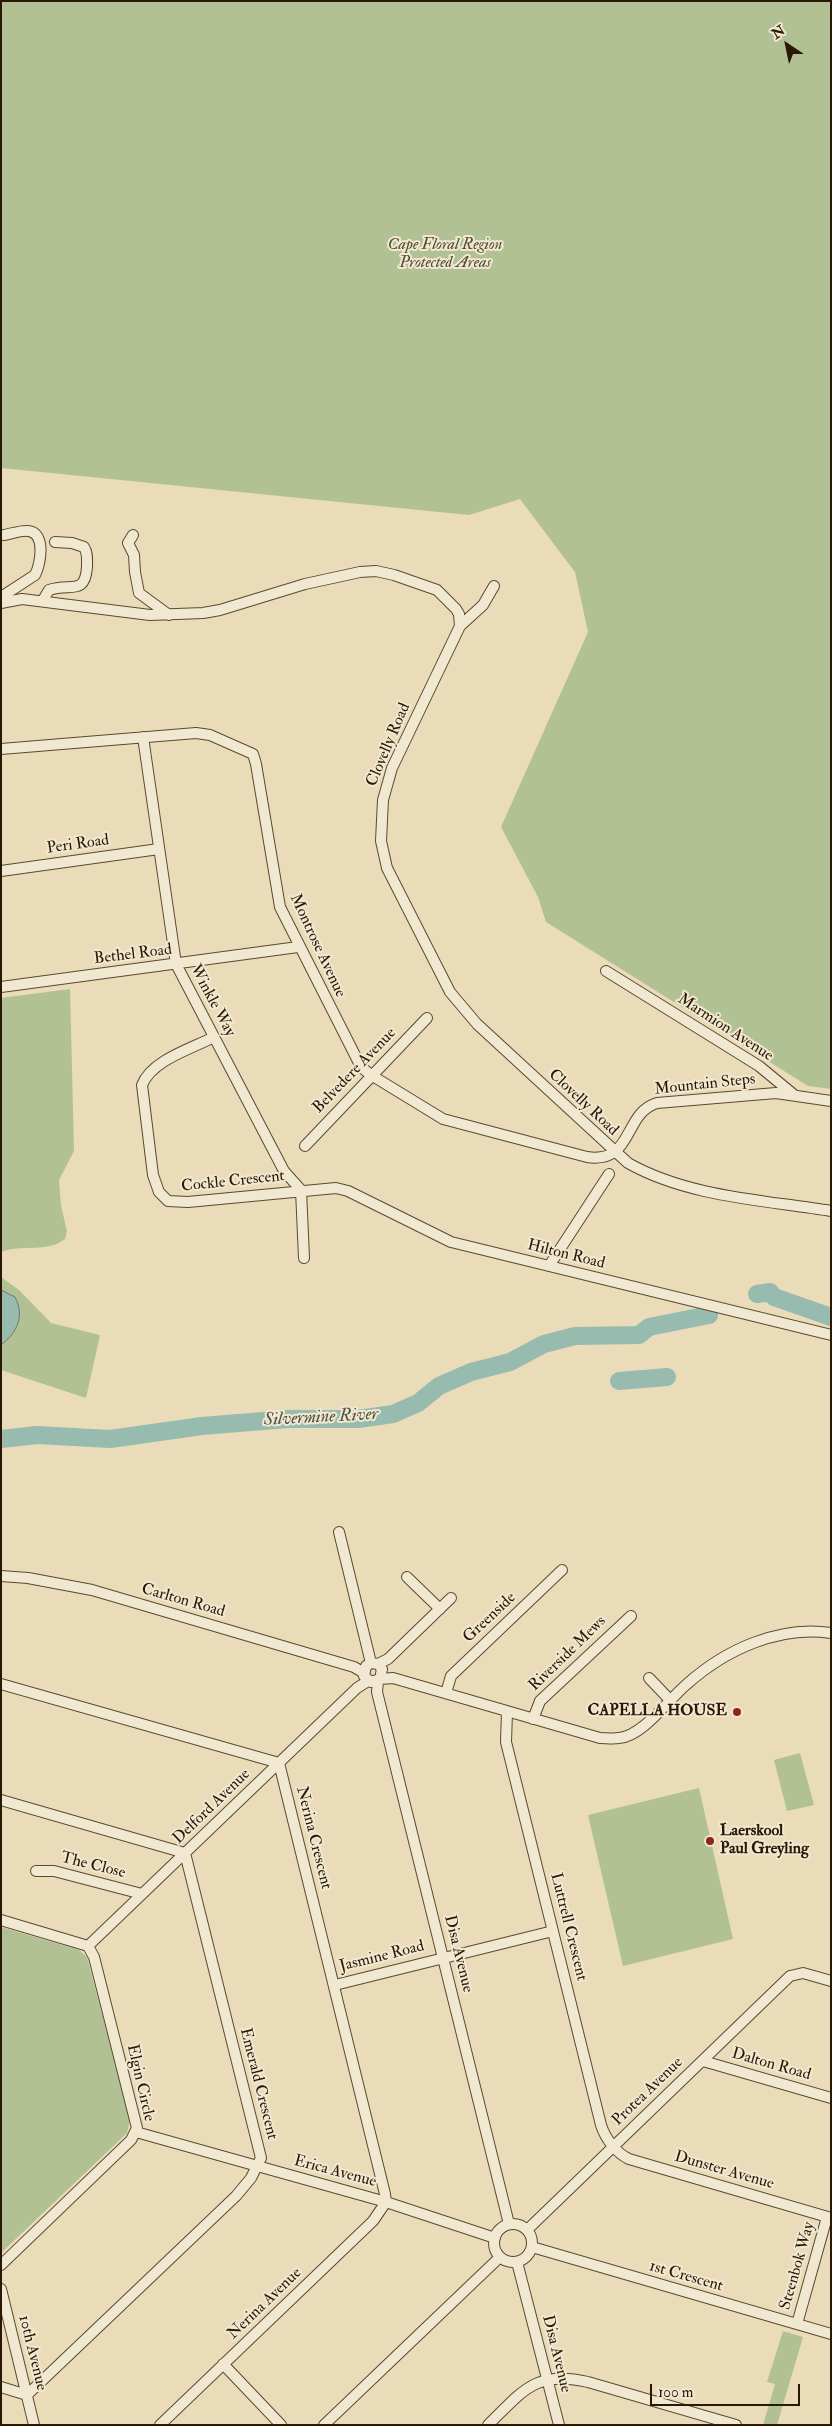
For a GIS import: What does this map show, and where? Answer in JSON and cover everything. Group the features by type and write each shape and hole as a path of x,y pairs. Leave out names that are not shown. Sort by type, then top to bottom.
{"street":[{"path":"1,597 35,575 38,569 40,546 35,533 28,531 4,535"},
{"path":"133,535 128,544 134,555 139,593 169,615"},
{"path":"43,600 49,590 76,587 81,585 85,579 87,559 84,547 72,543 55,542"},
{"path":"1,603 22,599 43,600 150,615 169,615 220,610 305,584 360,572 376,571 394,574 437,590 448,598 459,614 460,626"},
{"path":"460,626 483,605 494,586"},
{"name":"Clovelly Road","path":"460,626 392,768 383,800 381,841 387,868 450,992 477,1024 614,1153 642,1170 702,1190 831,1211"},
{"name":"Montrose Avenue","path":"1,749 205,733 253,754 277,899 298,947 360,1064 371,1075 449,1121 587,1157 602,1159 614,1153"},
{"name":"Winkle Way","path":"143,737 176,964 284,1171 301,1190"},
{"name":"Peri Road","path":"1,871 159,849"},
{"name":"Bethel Road","path":"1,987 298,947"},
{"name":"Marmion Avenue","path":"606,971 759,1066 793,1094 831,1101"},
{"name":"Belvedere Avenue","path":"305,1146 427,1018"},
{"name":"Cockle Crescent","path":"214,1037 153,1069 145,1077 142,1085 153,1175 159,1192 168,1201 177,1203 301,1190"},
{"name":"Mountain Steps","path":"614,1153 624,1143 642,1112 653,1104 776,1093 793,1094"},
{"path":"549,1266 608,1174"},
{"name":"Hilton Road","path":"301,1190 326,1188 348,1191 447,1241 831,1335"},
{"path":"301,1190 304,1258"},
{"name":"Disa Avenue","path":"339,1532 371,1673 510,2224"},
{"name":"Greenside","path":"446,1693 451,1676 562,1570"},
{"name":"Carlton Road","path":"1,1576 28,1578 92,1590 371,1673 600,1738 621,1738 640,1729 687,1684 712,1664 738,1649 765,1639 794,1633 831,1633"},
{"path":"407,1577 440,1609"},
{"name":"Delford Avenue","path":"88,1946 451,1598"},
{"name":"Riverside Mews","path":"533,1719 540,1701 631,1616"},
{"path":"648,1678 670,1700"},
{"path":"1,1684 279,1763"},
{"name":"Luttrell Crescent","path":"507,1712 506,1742 601,2125 613,2146"},
{"name":"Nerina Crescent","path":"279,1763 335,1985 386,2202"},
{"path":"1,1800 185,1853"},
{"name":"Emerald Crescent","path":"185,1853 261,2158 257,2167"},
{"name":"The Close","path":"36,1871 54,1871 142,1894"},
{"path":"1,1920 88,1946"},
{"name":"Jasmine Road","path":"335,1985 553,1931"},
{"name":"Elgin Circle","path":"1,2265 131,2140 136,2132 136,2122 94,1957 88,1946"},
{"name":"Protea Avenue","path":"528,2230 790,1976 803,1973 831,1981"},
{"name":"Dalton Road","path":"703,2061 831,2098"},
{"name":"Erica Avenue","path":"136,2132 386,2202 495,2238"},
{"name":"Dunster Avenue","path":"613,2146 629,2159 829,2217"},
{"path":"1,2387 27,2395 236,2196 246,2185 257,2167"},
{"name":"Nerina Avenue","path":"160,2425 373,2221 386,2202"},
{"name":"Steenbok Way","path":"797,2324 829,2217"},
{"path":"510,2224 519,2224 528,2230 531,2235 532,2248 527,2257 517,2262 508,2261 500,2257 495,2248 495,2238 500,2229 510,2224"},
{"name":"1st Crescent","path":"532,2248 831,2334"},
{"path":"324,2425 500,2257"},
{"name":"Disa Avenue","path":"517,2262 558,2425"},
{"name":"10th Avenue","path":"1,2289 34,2425"},
{"path":"223,2364 281,2425"},
{"path":"488,2425 528,2387 547,2378 572,2378 736,2425"}],"green space":[{"name":"Cape Floral Region Protected Areas","path":"1,1 831,1 831,1089 808,1086 546,922 538,897 501,827 588,632 575,572 520,499 469,515 1,468"},
{"path":"70,989 74,1151 59,1180 61,1206 67,1231 65,1239 51,1246 1,1252 1,998"},
{"path":"1,1277 19,1290 51,1323 100,1335 86,1398 1,1370"},
{"path":"800,1753 814,1805 787,1811 774,1760"},
{"path":"699,1788 733,1939 623,1966 588,1815"},
{"path":"1,1927 79,1950 87,1957 130,2120 127,2133 1,2253"},
{"path":"783,2331 803,2337 777,2425 763,2425 775,2384 767,2382"}],"water":[{"path":"1,1290 15,1297 18,1304 19,1317 15,1330 1,1345"}],"waterway":[{"name":"Silvermine River","path":"757,1294 770,1292 774,1297 831,1317"},
{"name":"Silvermine River","path":"1,1439 37,1435 110,1439 202,1426 288,1419 358,1419 393,1414 418,1403 439,1386 471,1372 510,1362 544,1344 575,1336 639,1335 649,1327 709,1315"},
{"path":"619,1381 667,1377"}],"place":[{"name":"CAPELLA HOUSE","path":"737,1712"},
{"name":"Laerskool Paul Greyling","path":"710,1841"}]}
